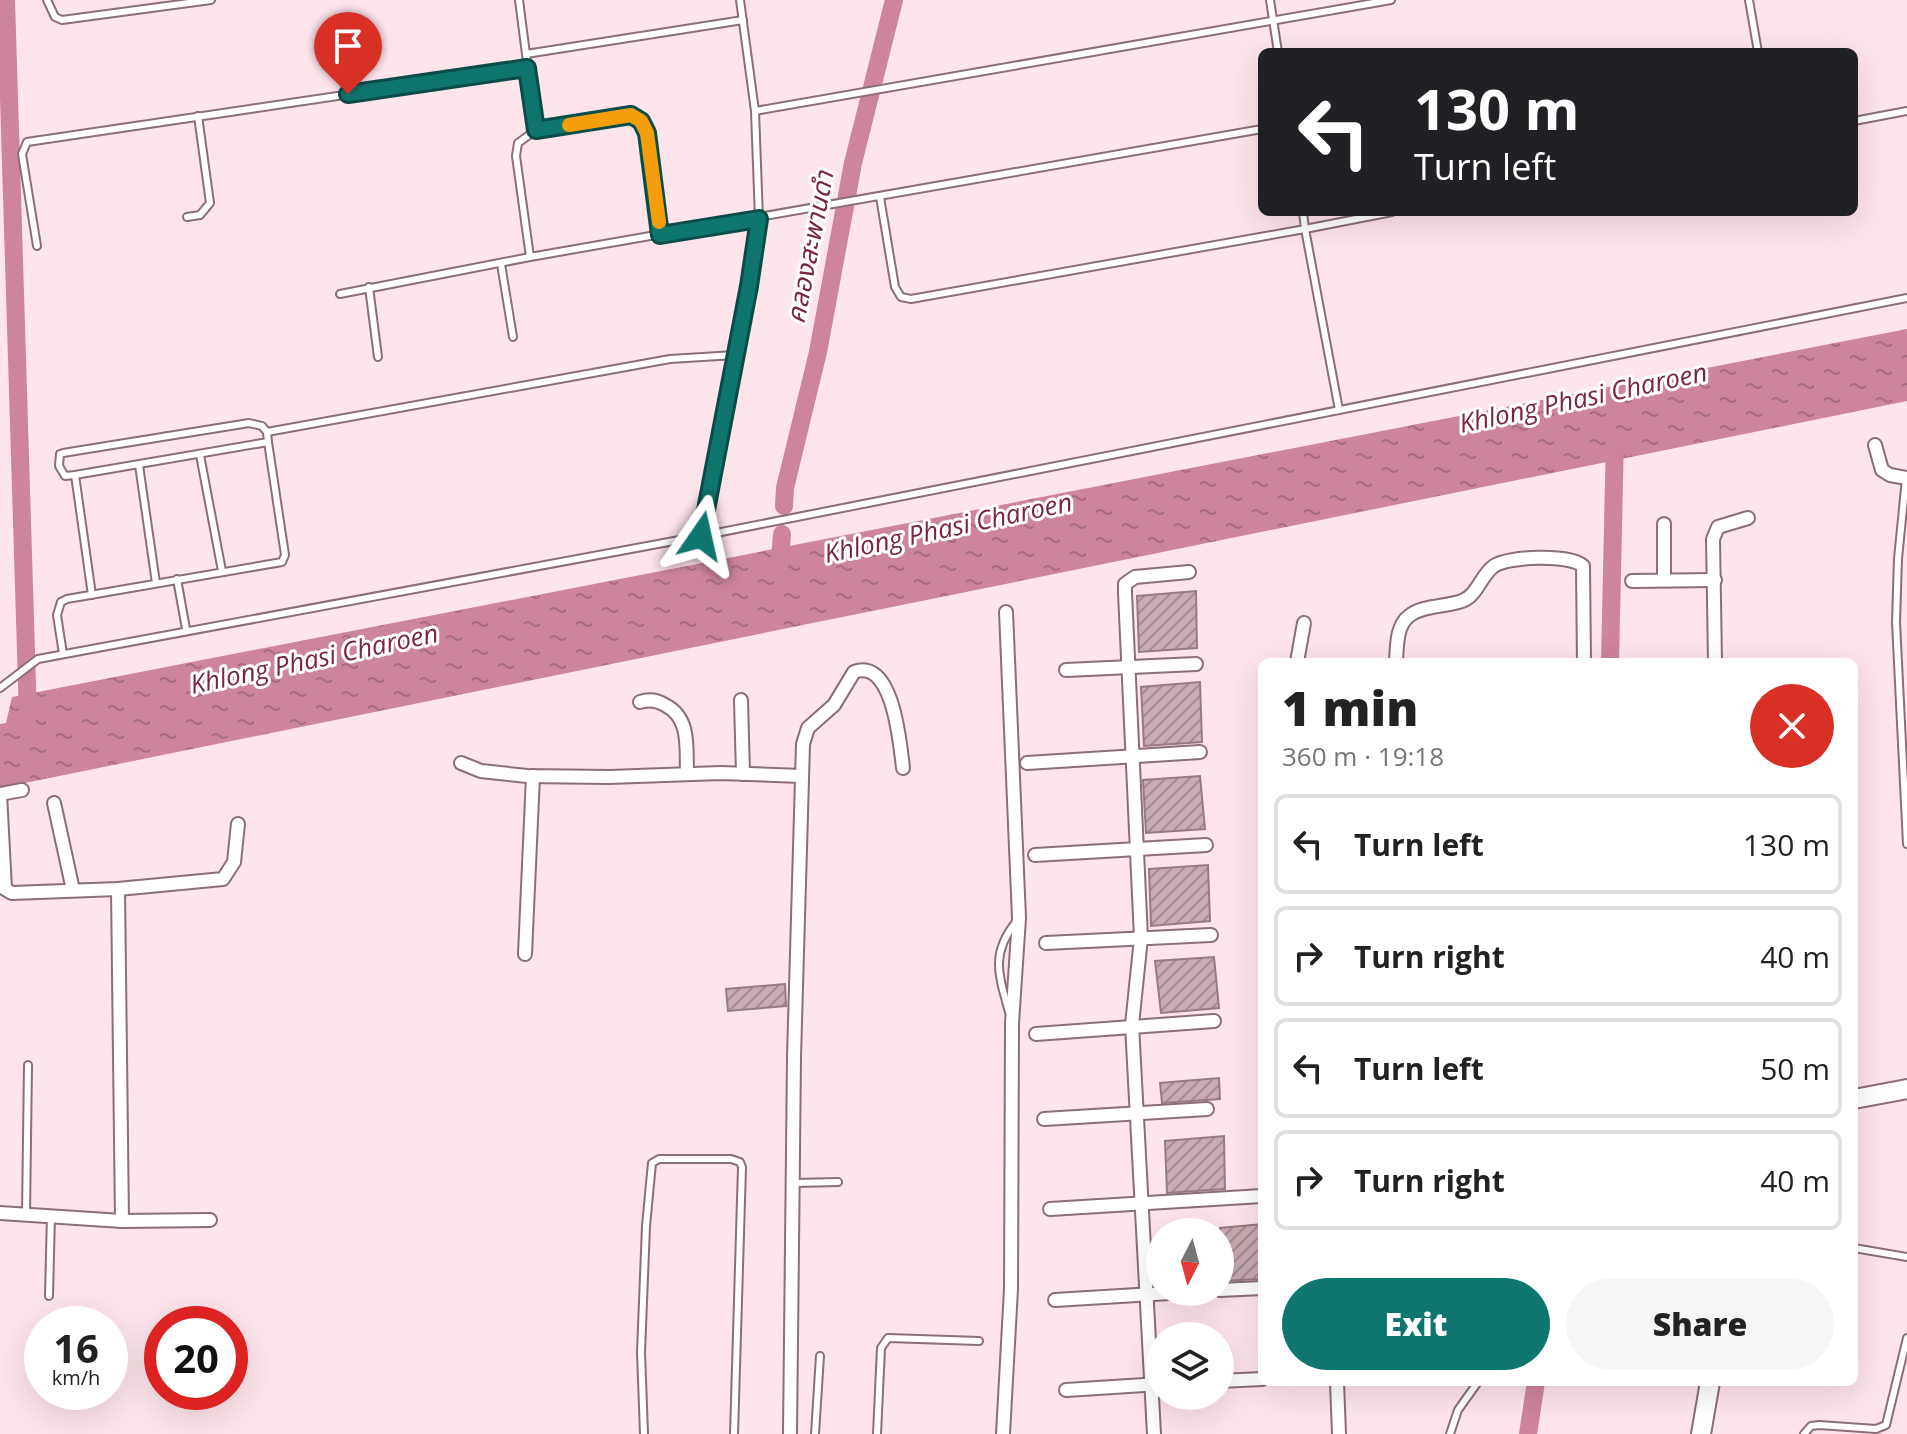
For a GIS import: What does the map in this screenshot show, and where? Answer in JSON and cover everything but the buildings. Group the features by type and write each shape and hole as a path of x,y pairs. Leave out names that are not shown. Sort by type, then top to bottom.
{"street":[{"path":"1875,445 1882,470 1907,478"},
{"path":"1715,658 1715,532 1725,524 1748,518"},
{"path":"1664,524 1664,580"},
{"path":"1396,658 1397,642 1407,617 1464,601 1499,562 1540,557 1562,558 1583,566 1584,658"},
{"path":"1055,1300 1146,1294 1132,1025 1141,938 1125,584 1135,577 1189,572"},
{"path":"1632,581 1715,580"},
{"path":"1003,1434 1011,1289 1012,1023 1019,918 1006,612"},
{"path":"1298,658 1304,623"},
{"path":"1066,670 1196,664"},
{"path":"790,1434 803,744 808,728 834,705 854,672 860,669 877,674 889,697 900,738 903,768"},
{"path":"741,700 743,774"},
{"path":"640,702 661,702 676,710 683,719 687,774"},
{"path":"1027,763 1200,752"},
{"path":"461,763 481,771 533,776 801,776"},
{"path":"525,954 533,776"},
{"path":"22,790 0,794 5,889 12,893 118,889 223,879 234,862 238,824"},
{"path":"54,803 73,890"},
{"path":"1035,855 1206,845"},
{"path":"118,889 122,1221"},
{"path":"1046,943 1211,935"},
{"path":"1036,1034 1214,1021"},
{"path":"1858,1098 1907,1089"},
{"path":"1044,1119 1207,1109"},
{"path":"1050,1209 1142,1206 1258,1196"},
{"path":"0,1213 122,1221 210,1220"},
{"path":"1234,1289 1258,1288"},
{"path":"1234,1380 1258,1379"},
{"path":"1066,1390 1146,1385"},
{"path":"1337,1386 1339,1434"},
{"path":"1701,1434 1709,1386"},
{"path":"1154,1410 1154,1434"}],"lane":[{"path":"47,0 55,17 62,20 211,0"},
{"path":"519,0 536,130"},
{"path":"701,536 759,219 755,111 740,0"},
{"path":"1270,0 1277,48"},
{"path":"755,111 1391,0"},
{"path":"1749,0 1757,48"},
{"path":"526,54 743,20"},
{"path":"37,246 22,154 27,142 527,68"},
{"path":"1858,120 1907,111"},
{"path":"530,257 516,156 518,143 536,130 631,115 641,121 647,133 660,235"},
{"path":"187,217 200,215 210,203 198,116"},
{"path":"340,294 530,257 1258,130"},
{"path":"880,197 895,287 901,297 911,299 1372,216"},
{"path":"1303,216 1339,410"},
{"path":"501,264 513,337"},
{"path":"369,287 378,357"},
{"path":"2,687 38,659 186,629 701,536 1907,298"},
{"path":"267,432 670,359 735,355"},
{"path":"63,654 57,615 61,602 285,559 267,432 258,423 60,454 61,472 65,476 268,442"},
{"path":"200,455 222,571"},
{"path":"139,465 156,583"},
{"path":"75,475 92,595"},
{"path":"1907,478 1898,559 1896,622 1907,844"},
{"path":"177,579 186,629"},
{"path":"26,1214 28,1065"},
{"path":"644,1434 642,1336 652,1163 659,1159 731,1159 740,1162 742,1167 734,1434"},
{"path":"794,1183 838,1182"},
{"path":"49,1296 51,1214"},
{"path":"1858,1249 1907,1257"},
{"path":"877,1434 881,1348 888,1338 979,1341"},
{"path":"1804,1434 1811,1426 1819,1425 1876,1429 1886,1425 1907,1338"},
{"path":"815,1434 820,1356"},
{"path":"1450,1434 1458,1410 1475,1386"}],"water":[{"name":"Khlong Phasi Charoen","path":"1907,329 1907,401 0,788 0,724 6,723 12,697"}],"waterway":[{"path":"6,0 28,717"},
{"name":"คลองสะพานดำ","path":"784,506 785,488 818,352 853,163 894,0"},
{"path":"1610,658 1615,437"},
{"name":"คลองสะพานดำ","path":"779,571 782,534"},
{"path":"1528,1434 1535,1386"}],"slow traffic":[{"path":"569,125 631,115 641,121 647,133 659,222"}],"route":[{"path":"348,94 527,68 536,130 631,115 641,121 647,133 660,235 759,219 701,536"}]}
